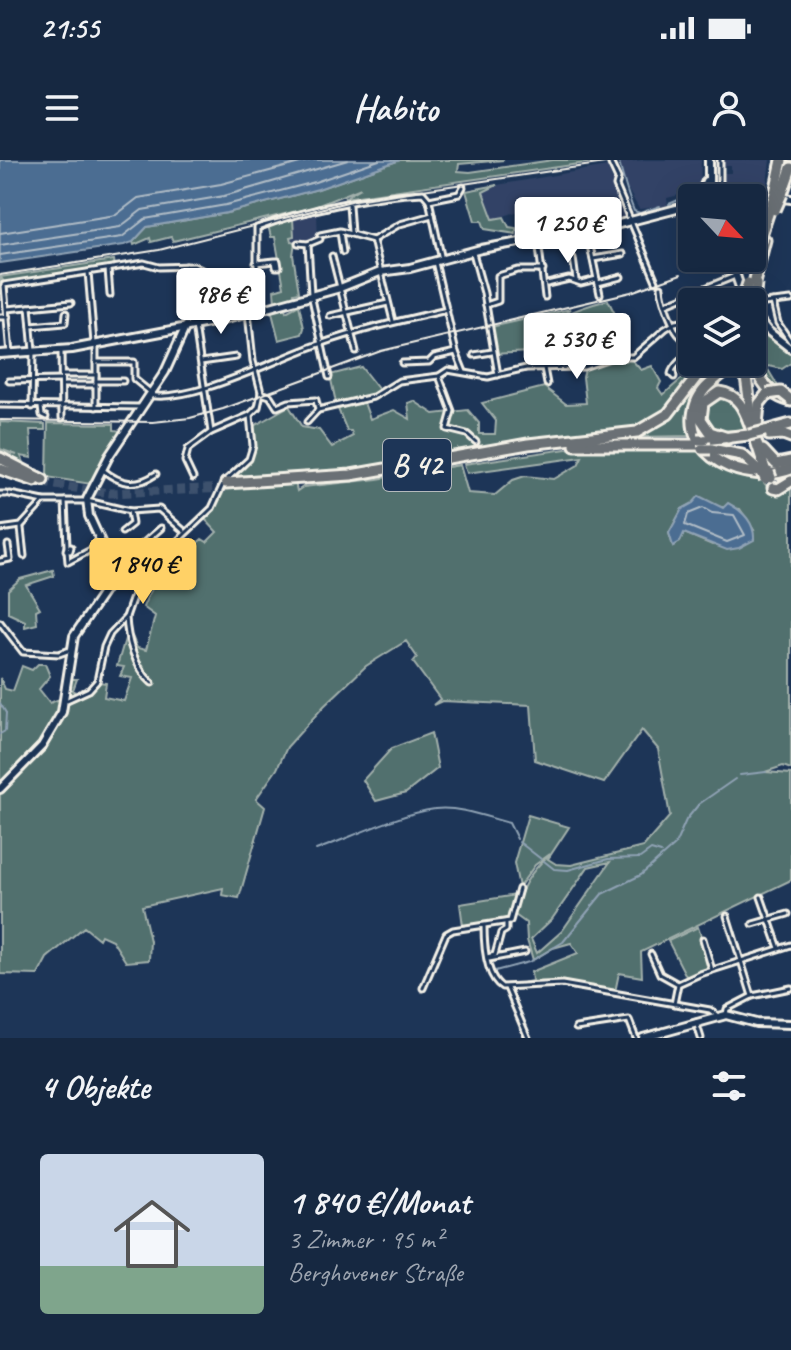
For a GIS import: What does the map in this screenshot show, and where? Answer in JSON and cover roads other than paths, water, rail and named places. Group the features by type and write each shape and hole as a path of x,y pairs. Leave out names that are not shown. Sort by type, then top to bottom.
{"highway":[{"path":"782,160 783,195"},
{"path":"751,288 762,241 783,195 791,168"},
{"name":"B 42","path":"697,376 668,414 645,429 621,435 556,441 351,475 226,486 364,478 529,449 612,444 703,444"},
{"path":"718,376 697,400 694,419 700,439 716,460 740,473 765,476 791,469"},
{"path":"749,376 759,433 772,479"},
{"path":"759,376 774,394 791,401"},
{"path":"729,440 708,430 700,416 705,400 719,392 732,395 740,403 759,433"},
{"path":"772,479 759,433 759,404 767,394 781,392 791,401"},
{"path":"759,433 791,417"},
{"path":"703,444 791,426"},
{"path":"759,433 791,437"},
{"name":"B 42","path":"556,441 666,440 703,444"},
{"path":"703,444 742,455 772,479"},
{"path":"763,450 776,464 791,461"},
{"path":"0,458 42,481 0,469"}],"main road":[{"path":"709,160 710,184"},
{"path":"0,354 61,350 190,326 312,296 380,272 473,251 587,231 678,208"},
{"path":"734,272 741,288"},
{"path":"0,789 49,737 65,701 70,650 76,631 105,590 110,572 102,544 90,519 87,501 102,469 165,372 190,326"},
{"path":"766,328 791,349"},
{"path":"643,1038 722,1016 756,1023 791,1024"}],"street":[{"path":"716,184 720,160"},
{"path":"611,164 656,280"},
{"path":"429,200 459,194 463,187"},
{"path":"257,311 257,228 345,205 424,193 429,200 456,352 464,372"},
{"path":"345,205 351,233"},
{"path":"298,243 308,244 340,231 373,240 400,224 432,215"},
{"path":"340,231 343,252"},
{"path":"587,231 600,294"},
{"path":"538,239 545,297"},
{"path":"373,240 393,322"},
{"path":"308,244 312,296 329,377"},
{"path":"473,251 498,375"},
{"path":"593,259 623,254"},
{"path":"332,256 356,351"},
{"path":"573,258 576,280"},
{"path":"256,263 275,261"},
{"path":"10,354 4,285 144,263 159,267 198,267 221,279 256,283"},
{"path":"186,266 190,326 201,362 211,432"},
{"path":"108,269 110,295"},
{"path":"486,305 498,301 498,276 518,270 543,270"},
{"path":"88,272 95,343 96,407"},
{"path":"666,304 735,276"},
{"path":"545,284 621,277"},
{"path":"661,287 674,324 688,348 673,366 673,372"},
{"path":"766,302 791,300"},
{"path":"773,302 778,323 791,342"},
{"path":"7,309 71,303"},
{"path":"330,316 388,303"},
{"path":"29,307 33,353 32,407"},
{"path":"96,362 134,362 134,379 149,393 161,396 256,372 321,343 447,310"},
{"path":"31,326 65,323 66,313"},
{"path":"193,478 185,461 186,452 211,432 250,415 258,407 261,393 248,313"},
{"path":"0,317 8,317"},
{"path":"307,422 318,410 373,397 399,381 439,376 448,370 479,377 544,368 583,367 601,359 636,356 657,334 678,323"},
{"path":"61,350 62,418"},
{"path":"402,363 429,362 434,357 456,352"},
{"path":"474,355 492,352"},
{"path":"201,362 236,357"},
{"path":"544,368 547,384"},
{"path":"439,376 452,411 447,429 467,434 476,442"},
{"path":"62,380 96,380"},
{"path":"9,381 123,381"},
{"path":"261,393 270,396 277,407 289,402 316,400 318,410"},
{"path":"0,405 140,408"},
{"path":"41,407 41,414 46,417"},
{"path":"65,701 89,690 97,681 107,639 126,617 140,577 184,531 212,508 224,482 249,459 253,446 250,415"},
{"path":"102,469 116,481 142,483 156,474"},
{"path":"0,494 44,501 87,501 130,511 159,509 184,531"},
{"path":"2,528 21,526 44,501"},
{"path":"65,501 68,562 102,544"},
{"path":"122,532 132,524 130,511"},
{"path":"21,526 24,556"},
{"path":"110,572 161,528"},
{"path":"0,561 10,559 8,545"},
{"path":"126,617 134,656 144,676 152,683"},
{"path":"0,622 21,651 59,654 70,650"},
{"path":"488,958 495,955 501,933 506,930 506,922 514,912 519,889"},
{"path":"761,897 779,948"},
{"path":"753,924 788,914"},
{"path":"727,916 752,996"},
{"path":"423,988 446,934 453,930 506,922"},
{"path":"484,926 488,958 496,983 507,988 562,984 714,1011 722,1016 728,1007 752,996 791,988"},
{"path":"703,939 712,970"},
{"path":"678,984 791,945"},
{"path":"488,958 525,952"},
{"path":"651,954 660,974 678,984"},
{"path":"673,1004 678,984"},
{"path":"507,988 528,1038"},
{"path":"576,1028 629,1020 636,1038"},
{"path":"696,1022 700,1038"}],"water":[{"path":"0,160 400,160 318,189 227,213 147,227 133,242 124,245 0,263"},
{"path":"699,496 723,508 728,503 739,510 750,522 754,540 727,550 684,533 680,542 673,546 669,533 682,509"}],"waterway":[{"path":"619,163 634,211 640,213 660,206"},
{"path":"669,204 678,200"},
{"path":"0,703 6,713 5,731 0,734"},
{"path":"740,775 766,772"},
{"path":"495,971 529,962 563,942 602,894 641,875 675,845 686,820 699,804 735,779"},
{"path":"316,850 375,826 444,808 509,823 517,839"},
{"path":"519,842 541,859"},
{"path":"544,861 554,869 568,870 608,859 640,858 651,850 661,853"}],"tunnel":[{"path":"42,483 110,493 227,488"}],"tram line":[{"path":"0,420 153,422 190,418 223,409 381,351 631,292 681,274"}],"railway":[{"path":"0,275 159,250 355,200 625,160"}]}
